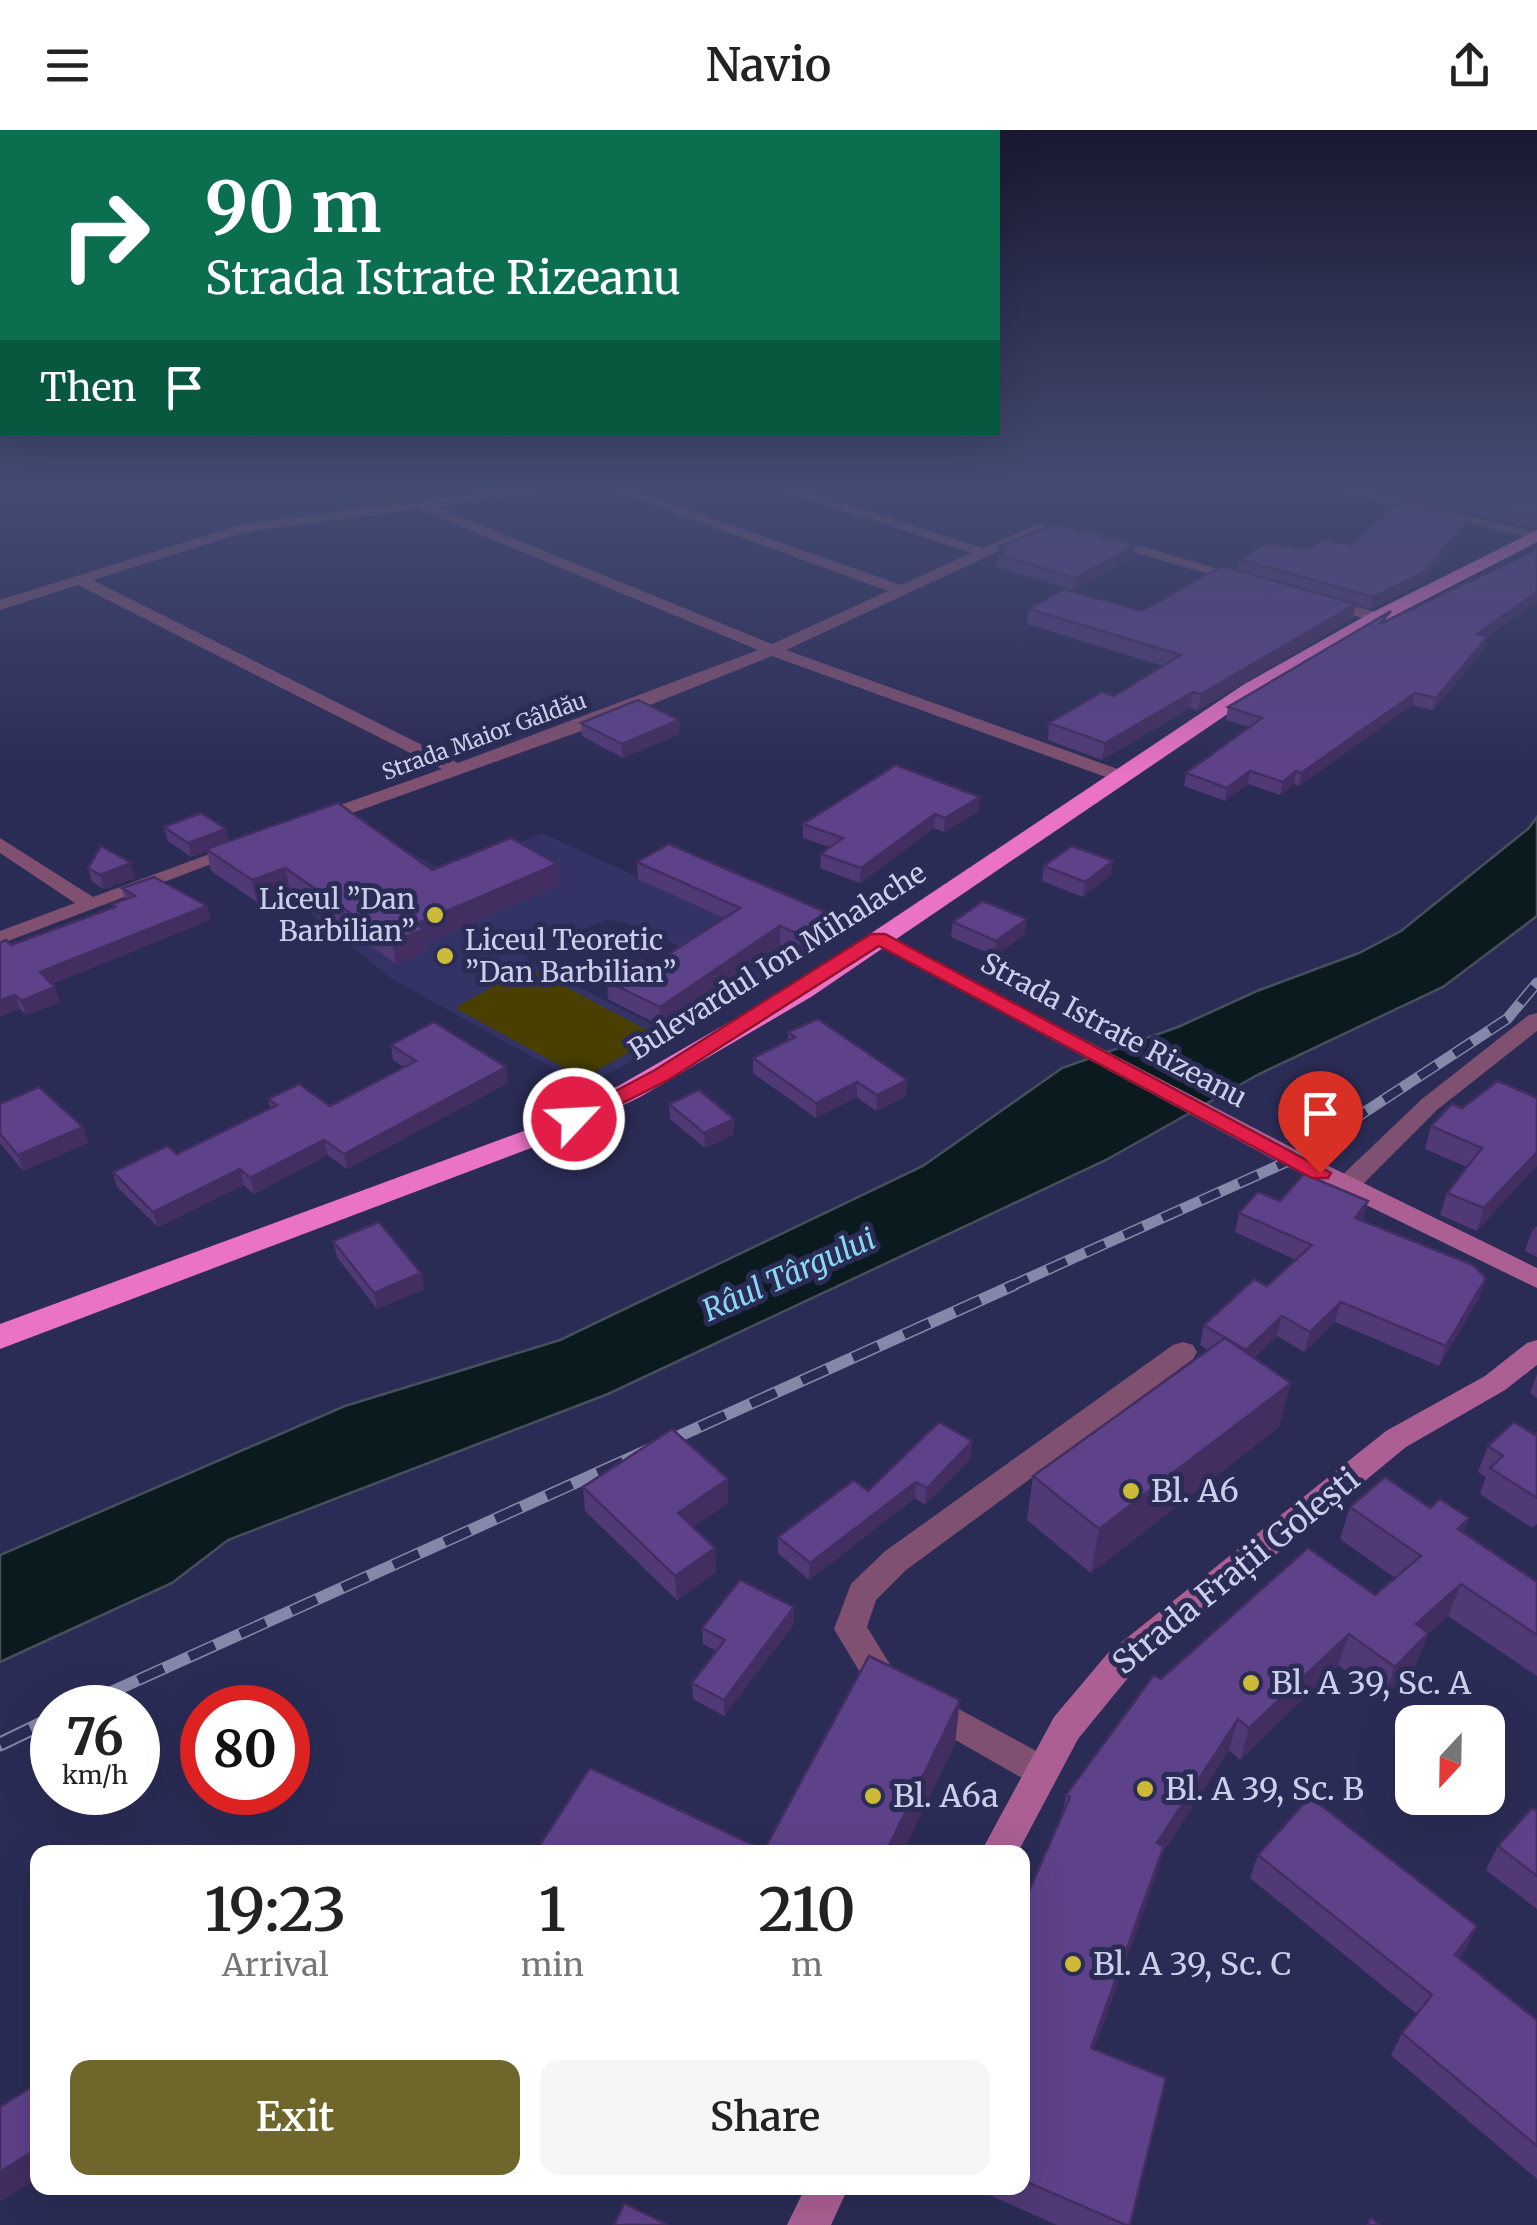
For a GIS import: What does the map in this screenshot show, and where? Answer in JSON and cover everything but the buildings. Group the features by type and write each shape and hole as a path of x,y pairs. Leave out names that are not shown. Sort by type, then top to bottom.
{"highway":[{"name":"Bulevardul Ion Mihalache","path":"0,1337 542,1134 663,1075 878,938 1214,712 1376,617 1446,582"}],"street":[{"path":"0,605 70,582"},
{"path":"84,582 459,770"},
{"path":"607,582 772,650 1120,776"},
{"path":"876,582 902,591"},
{"name":"Strada Maior Gâldău","path":"302,825 459,770 772,650 921,582"},
{"name":"Strada Maior Gâldău","path":"1251,582 1262,585"},
{"path":"1300,596 1376,617"},
{"path":"0,844 92,906"},
{"path":"0,938 252,845"},
{"name":"Strada Istrate Rizeanu","path":"878,938 1285,1155 1537,1280"},
{"path":"1346,1186 1430,1104 1537,1020"},
{"name":"Strada Frații Golești","path":"1003,1845 1041,1771 1087,1698 1120,1662 1396,1439 1496,1383 1537,1350"},
{"path":"1041,1771 886,1684 850,1628 862,1593 894,1561 1184,1352"},
{"path":"808,2225 823,2195"}],"shaded area":[{"name":"Liceul Teoretic ”Dan Barbilian”","path":"347,820 449,873 542,833 799,952 761,980 623,922 606,920 539,946 525,959 676,1037 585,1086 392,979 241,858"},
{"path":"528,967 658,1036 583,1078 455,1008"}],"water":[{"name":"Râul Târgului","path":"1537,817 1537,916 1443,987 1259,1074 1106,1160 608,1394 228,1540 172,1583 0,1662 0,1555 345,1406 560,1340 923,1166 1062,1068 1178,1027 1257,991 1359,953 1401,931 1529,828"}],"railway":[{"path":"1009,1287 1293,1159 1507,1019 1537,983"},
{"path":"127,1685 1014,1285"},
{"path":"0,1744 30,1730"}],"place":[{"name":"Liceul ”Dan Barbilian”","path":"435,915"},
{"name":"Liceul Teoretic ”Dan Barbilian”","path":"445,956"},
{"name":"Bl. A6","path":"1131,1491"},
{"name":"Bl. A 39, Sc. A","path":"1251,1683"},
{"name":"Bl. A 39, Sc. B","path":"1145,1789"},
{"name":"Bl. A6a","path":"873,1796"},
{"name":"Bl. A 39, Sc. C","path":"1073,1964"}],"route":[{"path":"574,1119 663,1075 878,938 1320,1173"}]}
